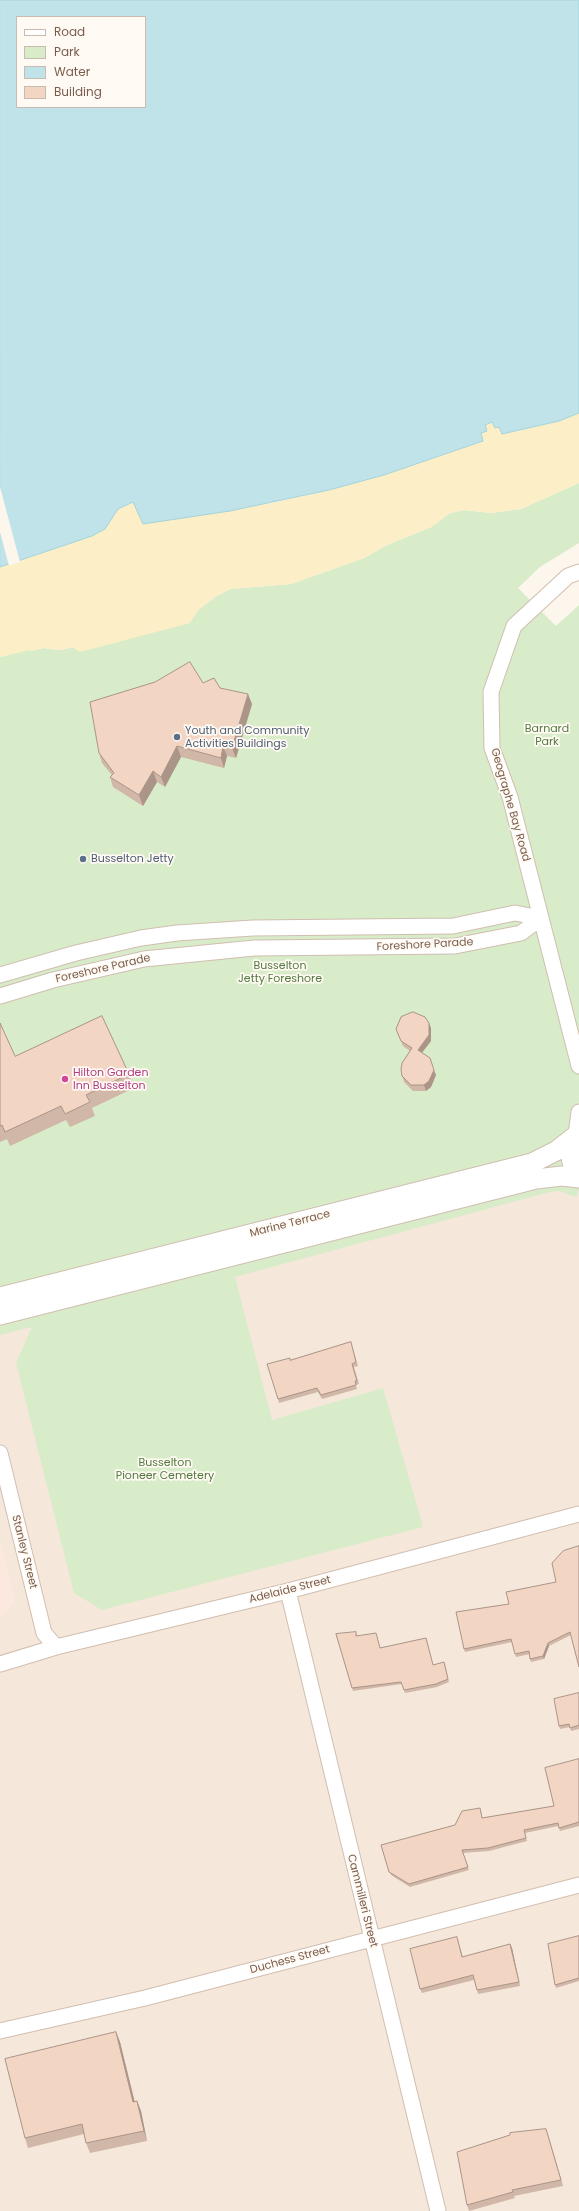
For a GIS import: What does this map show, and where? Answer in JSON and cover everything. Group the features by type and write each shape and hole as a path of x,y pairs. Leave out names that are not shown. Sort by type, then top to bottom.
{"street":[{"name":"Geographe Bay Road","path":"579,572 568,576 514,626 491,692 492,748 510,797 579,1066"},
{"name":"Foreshore Parade","path":"0,975 76,953 141,938 177,933 253,928 453,926 515,913 541,918"},
{"name":"Foreshore Parade","path":"0,996 53,980 144,958 254,948 455,946 521,933 541,918"},
{"path":"579,1112 576,1135 571,1146 570,1156 572,1165 579,1174"},
{"name":"Marine Terrace","path":"0,1297 532,1163 556,1151 576,1135"},
{"name":"Marine Terrace","path":"0,1315 536,1179 562,1176 579,1178"},
{"name":"Stanley Street","path":"0,1453 44,1633 56,1647"},
{"name":"Adelaide Street","path":"0,1664 56,1647 288,1591 579,1514"},
{"name":"Cammilleri Street","path":"288,1591 438,2211"},
{"name":"Duchess Street","path":"0,2031 145,1998 579,1885"}],"shaded area":[{"path":"579,1170 579,2211 0,2211 0,1319"},
{"path":"0,1540 15,1601 0,1619"}],"green space":[{"name":"Busselton Jetty Foreshore","path":"579,483 579,543 540,567 518,588 556,626 579,605 579,1190 576,1197 559,1191 550,1192 235,1277 272,1420 383,1388 423,1527 102,1610 74,1593 16,1363 32,1327 0,1335 0,657 30,649 32,651 43,648 60,650 189,623 198,610 215,597 230,589 291,584 364,558 387,545 431,527 450,513 464,510 491,513 521,509"}],"sand":[{"path":"579,413 579,483 521,509 491,513 464,510 450,513 431,527 387,545 364,558 291,584 230,589 215,597 198,610 190,623 80,652 72,647 60,650 43,648 0,657 0,567 92,536 110,522 118,509 133,502 143,523 273,503 384,475 483,441 481,433 485,425 493,422 499,427 502,434 559,421"}],"water":[{"path":"0,0 579,0 579,413 559,421 502,434 499,427 495,428 492,422 485,425 487,431 481,433 483,441 384,475 329,490 230,511 143,524 133,502 118,509 105,529 92,536 0,567"}],"pier":[{"path":"0,487 20,562 9,566 0,532"}],"building":[{"path":"190,662 203,683 214,678 220,688 248,694 232,748 223,746 221,758 177,746 161,777 153,771 139,795 110,777 114,773 99,753 90,702 155,682"},
{"path":"413,1012 425,1017 429,1023 429,1035 418,1050 430,1058 434,1070 429,1081 424,1085 411,1085 402,1076 402,1063 412,1048 401,1041 396,1029 401,1017"},
{"name":"Hilton Garden Inn Busselton","path":"102,1016 129,1074 86,1095 90,1102 65,1114 61,1106 5,1132 2,1125 0,1126 0,1023 15,1056"},
{"path":"351,1342 356,1362 352,1364 357,1381 355,1381 356,1385 321,1395 317,1388 278,1399 267,1364 290,1358 290,1360"},
{"path":"579,1546 579,1667 570,1632 548,1643 543,1656 530,1659 529,1651 515,1654 511,1639 464,1649 456,1612 509,1604 506,1592 556,1582 552,1563 563,1551"},
{"path":"356,1632 356,1636 376,1633 380,1648 426,1638 433,1665 444,1662 448,1679 436,1684 404,1690 401,1682 352,1688 336,1634"},
{"path":"579,1693 579,1725 570,1728 569,1724 559,1726 554,1699"},
{"path":"579,1759 579,1822 559,1828 558,1823 524,1830 526,1838 488,1848 462,1850 468,1867 409,1884 389,1872 381,1845 455,1825 462,1811 480,1808 482,1818 554,1806 545,1768"},
{"path":"579,1936 579,1978 555,1985 548,1944"},
{"path":"457,1937 462,1957 510,1944 519,1982 477,1990 473,1975 420,1989 410,1949"},
{"path":"116,2032 133,2102 137,2101 144,2131 86,2143 82,2124 25,2138 5,2059"},
{"path":"546,2129 561,2180 512,2190 513,2192 467,2205 457,2152 510,2135 510,2133"}],"place":[{"name":"Youth and Community Activities Buildings","path":"177,737"},
{"name":"Busselton Jetty","path":"83,859"},
{"name":"Hilton Garden Inn Busselton","path":"65,1079"}],"park label":[{"name":"Barnard Park","path":"547,735"},
{"name":"Busselton Pioneer Cemetery","path":"165,1469"}]}
